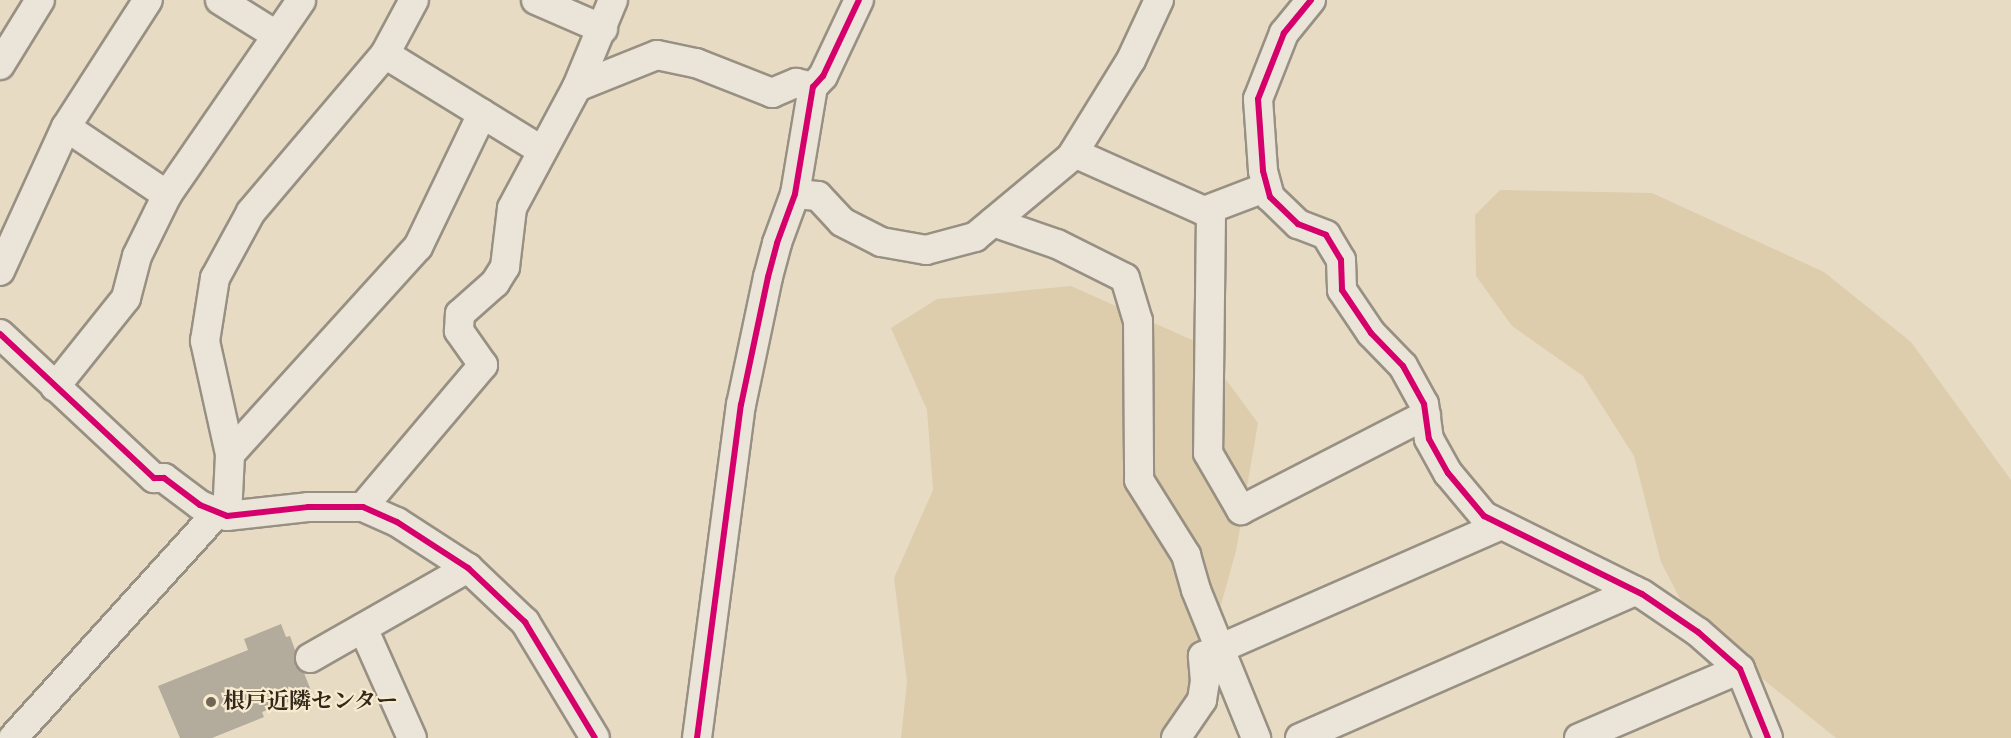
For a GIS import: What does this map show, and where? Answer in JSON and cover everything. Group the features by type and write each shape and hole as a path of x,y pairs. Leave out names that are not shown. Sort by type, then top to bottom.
{"street":[{"path":"0,65 40,0"},
{"path":"0,272 66,128 148,0"},
{"path":"220,0 276,35"},
{"path":"13,738 223,514 230,454 205,341 215,278 251,212 385,54 414,0"},
{"path":"536,0 603,29"},
{"path":"363,507 483,365 459,331 460,314 495,283 505,267 512,208 541,150 577,87 614,0"},
{"path":"795,195 818,196 842,222 881,242 926,250 975,237 1074,153 1131,60 1159,0"},
{"path":"1311,0 1284,33 1258,99 1263,171 1270,197 1298,224 1326,235 1341,260 1341,290 1371,333 1404,366 1425,404 1429,439 1448,473 1484,516 1635,591 1698,632 1740,669 1768,738"},
{"path":"55,387 126,298 136,256 167,195 301,1"},
{"path":"697,738 741,405 771,266 795,195 813,87 823,76 855,1"},
{"path":"385,54 541,150"},
{"path":"577,87 657,56 696,63 772,93 796,82 813,87"},
{"path":"230,454 418,247 482,114"},
{"path":"66,128 167,195"},
{"path":"1074,153 1211,214 1208,453 1241,510 1425,415"},
{"path":"1204,211 1267,187"},
{"path":"993,222 1057,244 1125,278 1138,321 1139,480 1186,555 1196,590 1256,738"},
{"path":"0,334 154,478 164,478 200,505 223,514 308,507 363,507 397,522 468,568 525,622 594,738"},
{"path":"1176,738 1202,700 1205,681 1203,656 1501,525"},
{"path":"310,658 468,568"},
{"path":"1300,738 1635,591"},
{"path":"363,628 412,738"},
{"path":"1579,738 1740,669"}],"shaded area":[{"path":"1500,190 1652,193 1824,272 1911,342 2011,480 2011,738 1836,738 1692,622 1661,562 1634,456 1583,376 1512,326 1476,276 1475,215"},
{"path":"1071,286 1199,343 1258,423 1236,551 1202,673 1173,738 901,738 907,682 894,578 933,490 927,410 891,328 937,299"}],"building":[{"path":"281,624 286,637 290,636 295,650 295,666 304,673 312,693 262,712 264,717 212,738 180,738 158,686 248,650 244,639"}],"cycle path":[{"path":"697,738 741,405 768,277 777,243 795,194 813,87 823,76 859,0"},
{"path":"1311,0 1284,33 1258,99 1263,171 1270,197 1298,224 1326,235 1341,260 1342,290 1371,333 1403,366 1424,404 1429,439 1448,473 1484,516 1642,594 1698,632 1740,669 1768,738"},
{"path":"0,334 154,478 164,478 200,505 227,516 308,507 363,507 397,522 468,568 525,622 595,738"}],"place":[{"name":"根戸近隣センター","path":"211,702"}]}
